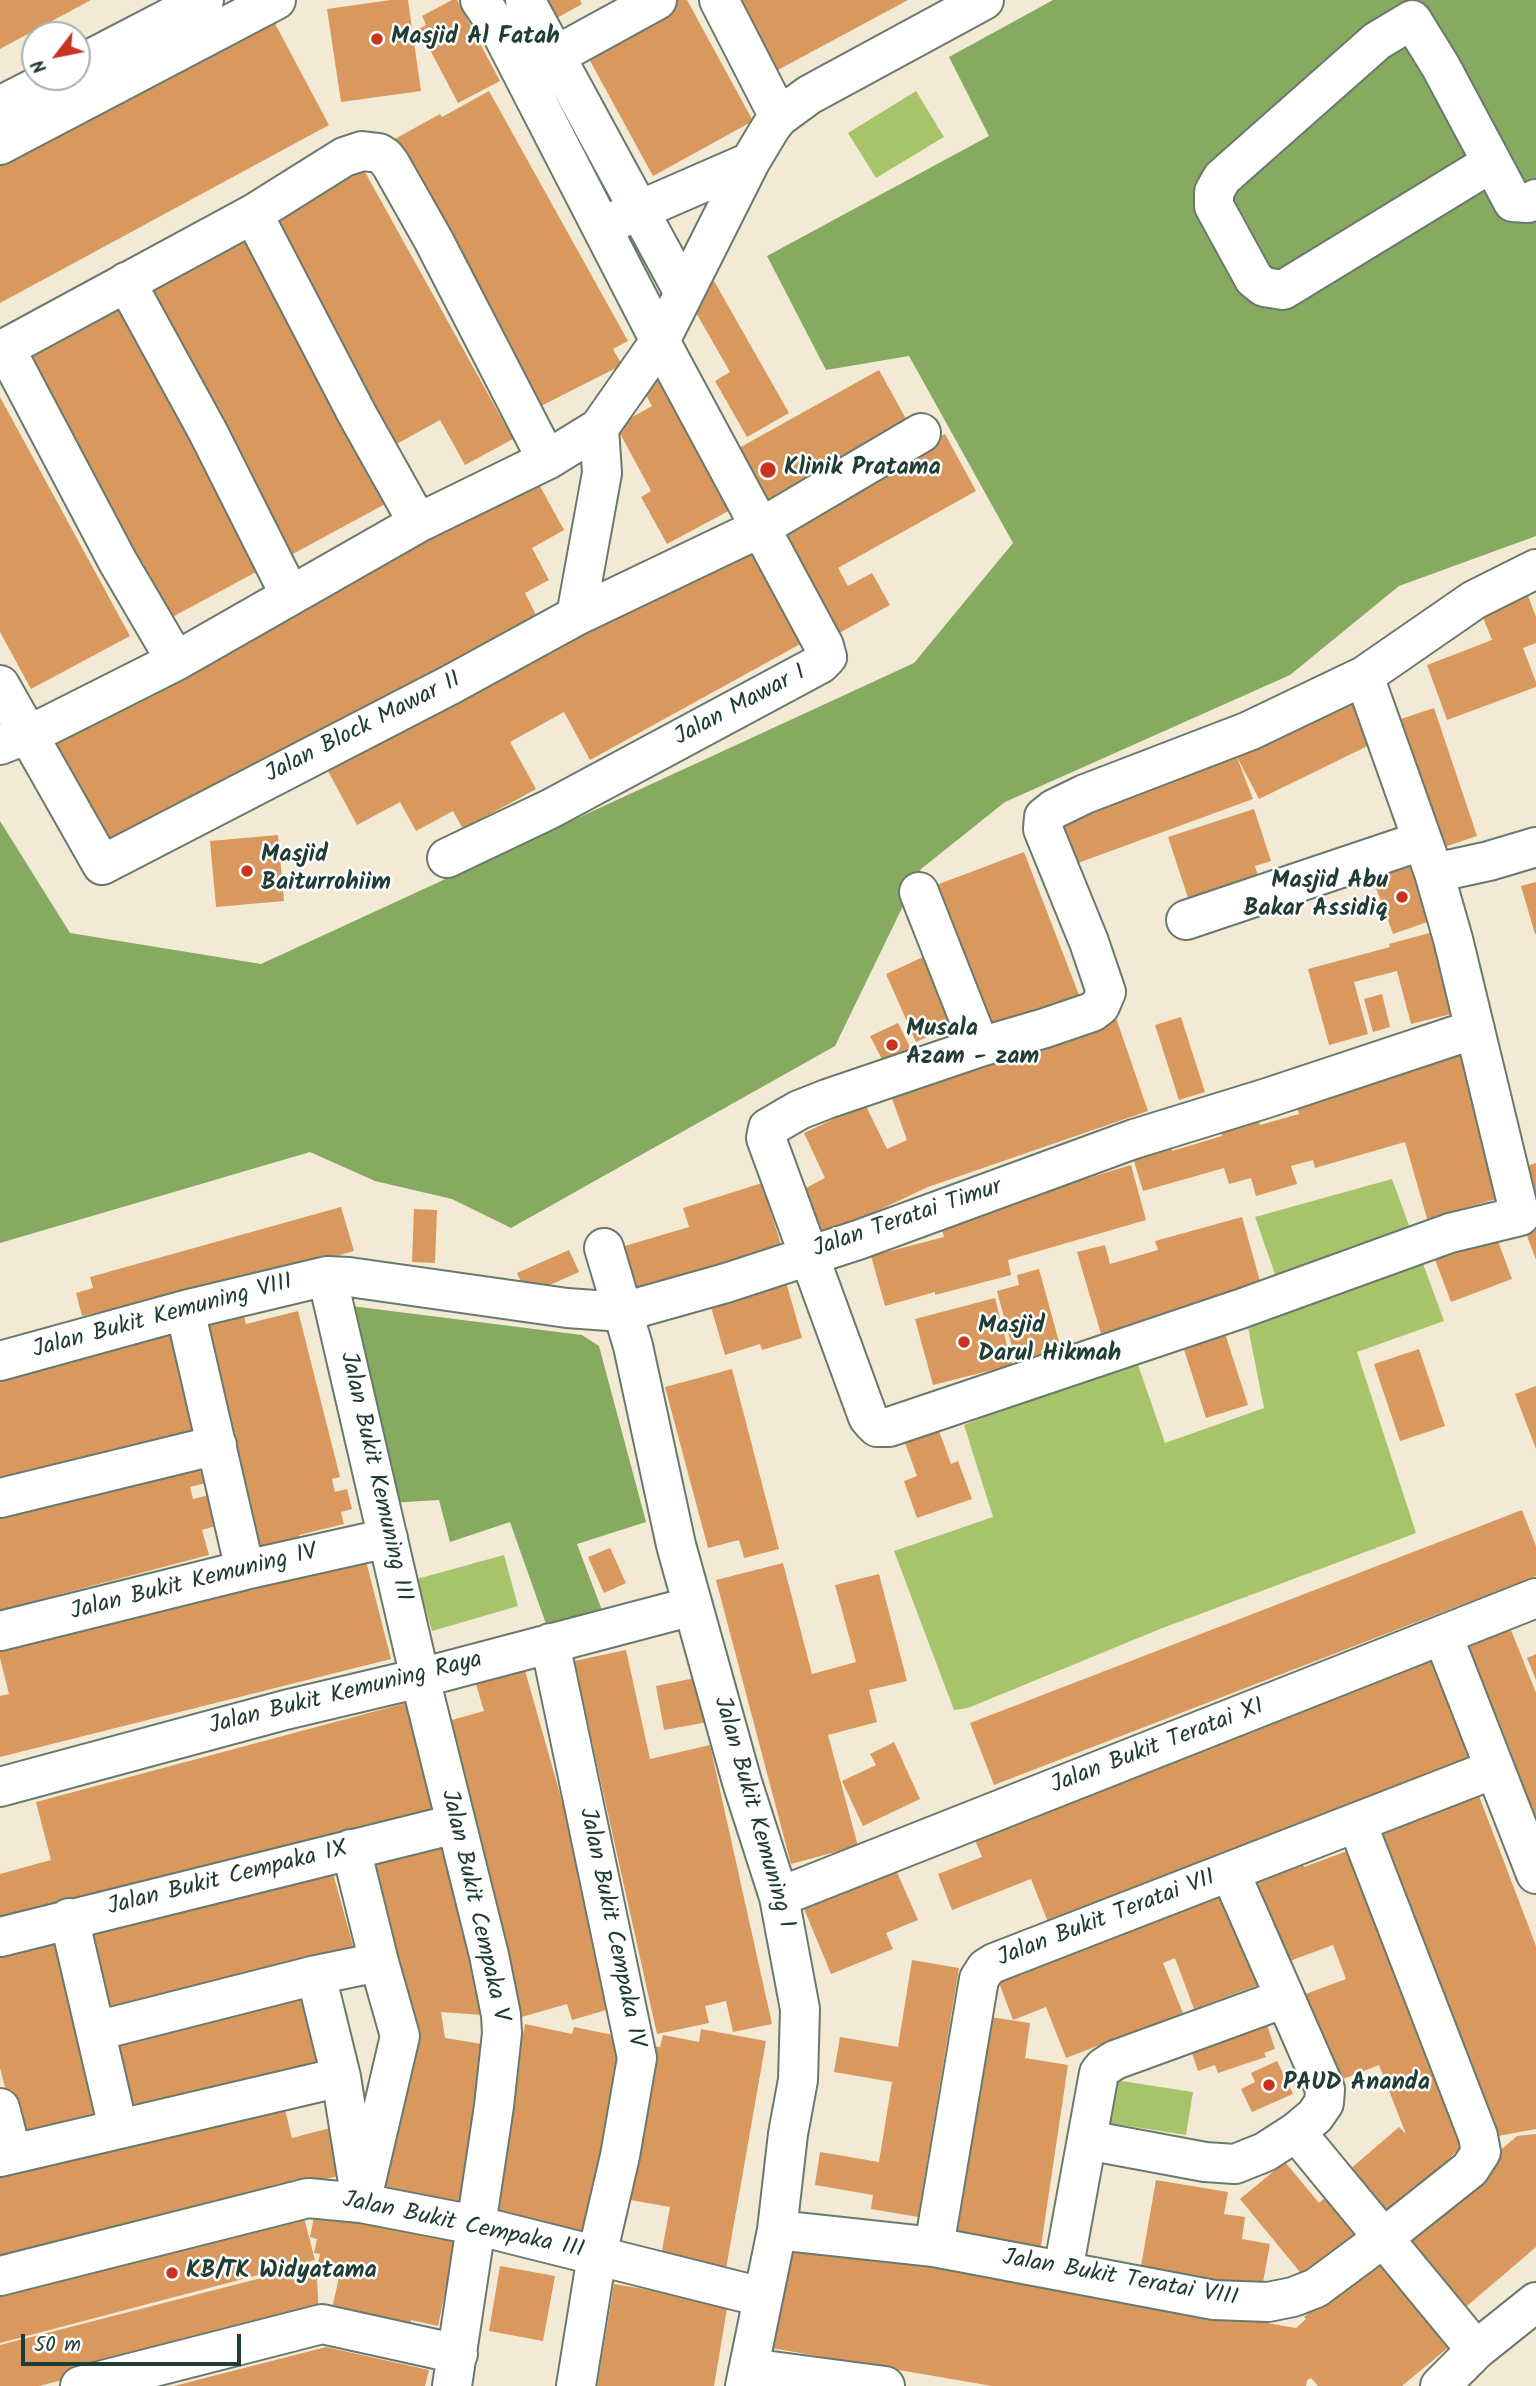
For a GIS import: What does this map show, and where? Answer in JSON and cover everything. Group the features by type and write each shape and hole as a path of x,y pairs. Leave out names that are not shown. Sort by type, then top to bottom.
{"street":[{"path":"91,59 204,0"},
{"path":"0,145 276,0"},
{"name":"Jalan Mawar I","path":"447,858 562,803 820,664 827,657 824,646 660,341 500,30 480,0"},
{"path":"525,0 684,293"},
{"path":"555,56 657,0"},
{"path":"719,0 779,117"},
{"path":"0,685 14,740 176,661 418,523 547,460 599,428 660,341 750,162 779,117 809,95 984,0"},
{"path":"1491,163 1283,290 1264,287 1254,279 1214,206 1214,192 1222,177 1377,41 1406,10 1441,67 1513,202 1528,203 1536,199"},
{"path":"0,106 29,91"},
{"path":"176,661 118,562 3,349 253,214 344,157 362,151 379,153 385,157 434,241 547,460"},
{"path":"601,227 750,162"},
{"path":"253,214 357,414 418,523"},
{"path":"126,282 208,432 290,595"},
{"path":"576,616 602,473 599,428"},
{"name":"Jalan Block Mawar II","path":"14,740 102,865 450,685 576,616 760,528 921,433"},
{"path":"1364,676 1428,857 1528,1214 1450,1233 1240,1309 877,1427 868,1417 766,1138 768,1128 799,1110 827,1099 980,1046 1091,1012 1100,1006 1106,992 1089,942 1043,829 1044,817 1085,794 1249,731 1364,676 1475,600 1536,569"},
{"path":"1186,920 1428,857 1489,861 1536,846"},
{"path":"919,892 980,1046"},
{"name":"Jalan Teratai Timur","path":"327,1276 554,1307 623,1312 726,1283 858,1240 1146,1135 1475,1029"},
{"name":"Jalan Bukit Kemuning I","path":"604,1248 633,1346 676,1545 742,1782 779,1897 798,1999 801,2039 798,2080 788,2134 777,2230 747,2377"},
{"name":"Jalan Bukit Kemuning VIII","path":"0,1361 185,1310 327,1276"},
{"name":"Jalan Bukit Kemuning III","path":"327,1276 420,1678"},
{"path":"185,1310 245,1570"},
{"path":"0,1498 217,1445"},
{"name":"Jalan Bukit Kemuning IV","path":"0,1631 245,1570 388,1538"},
{"name":"Jalan Bukit Teratai XI","path":"779,1897 1536,1598"},
{"name":"Jalan Bukit Kemuning Raya","path":"0,1787 285,1710 420,1678 693,1606"},
{"path":"1443,1636 1536,1874"},
{"name":"Jalan Bukit Cempaka IV","path":"550,1643 637,2058 620,2156 597,2255 576,2386"},
{"name":"Jalan Bukit Cempaka V","path":"420,1678 489,1955 502,2033 455,2370"},
{"name":"Jalan Bukit Teratai VII","path":"933,2247 981,1973 994,1962 1494,1769"},
{"name":"Jalan Bukit Teratai VIII","path":"777,2230 933,2247 1214,2300 1269,2302 1316,2288 1470,2169 1481,2152 1473,2123 1357,1823"},
{"name":"Jalan Bukit Cempaka IX","path":"0,1937 456,1824"},
{"path":"351,1849 400,2036 361,2203"},
{"path":"1087,2140 1205,2162 1235,2164 1265,2152 1296,2132 1324,2103 1325,2089 1230,1872"},
{"path":"69,1919 118,2128"},
{"path":"96,2031 379,1962"},
{"path":"317,1975 341,2077 361,2203"},
{"path":"1063,2271 1099,2073 1115,2060 1285,1998"},
{"path":"0,2108 6,2155 341,2077"},
{"path":"1296,2132 1476,2350"},
{"name":"Jalan Bukit Cempaka III","path":"0,2276 308,2198 361,2203 475,2225 762,2297"},
{"path":"1440,2386 1476,2350 1536,2302"},
{"path":"80,2386 322,2324 455,2370"},
{"path":"747,2377 885,2386"}],"green space":[{"path":"1053,0 1536,0 1536,536 1399,586 1290,675 1005,802 921,869 835,1046 511,1228 452,1199 375,1181 310,1152 0,1243 0,821 70,933 261,964 914,663 1013,543 909,356 826,370 767,256 989,136 949,57"},
{"path":"916,91 944,137 876,178 848,133"},
{"path":"1392,1179 1444,1321 1357,1352 1416,1533 1160,1629 968,1708 954,1710 894,1551 993,1517 964,1425 1136,1359 1165,1443 1264,1408 1247,1322 1351,1289 1276,1277 1255,1217"},
{"path":"351,1306 582,1335 599,1346 646,1522 577,1544 603,1613 546,1624 510,1522 450,1542 439,1500 390,1503"},
{"path":"504,1555 518,1606 432,1631 417,1579"},
{"path":"1115,2080 1193,2092 1186,2135 1109,2123"}],"building":[{"path":"0,0 91,0 52,21 21,21 21,38 0,49"},
{"path":"408,0 421,91 341,102 327,9"},
{"path":"457,0 500,81 458,103 419,29 426,25 422,16"},
{"path":"545,0 580,0 582,4 555,19"},
{"path":"671,0 687,0 753,121 653,176 583,48"},
{"path":"738,0 908,0 776,71"},
{"path":"272,18 329,125 0,303 0,165"},
{"path":"489,91 628,341 613,349 622,365 541,406 393,140"},
{"path":"360,163 513,439 465,465 440,420 393,446 265,215"},
{"path":"240,230 387,503 289,556 142,282"},
{"path":"714,281 789,413 747,437 715,381 730,372 687,297"},
{"path":"112,297 260,570 161,623 13,350"},
{"path":"879,370 911,428 770,506 739,448"},
{"path":"664,374 736,507 667,544 641,497 651,491 616,426 652,406 641,386"},
{"path":"0,397 130,636 31,689 0,632"},
{"path":"945,434 976,491 838,568 848,586 872,573 890,605 834,636 774,528"},
{"path":"536,479 564,530 532,548 549,580 525,593 536,615 106,848 42,747"},
{"path":"749,541 804,642 590,760 564,712 510,742 536,789 463,829 453,811 416,831 400,802 357,825 328,771"},
{"path":"1527,593 1536,617 1536,643 1523,648 1536,687 1447,720 1427,665 1492,640 1480,610"},
{"path":"1357,693 1380,740 1259,799 1236,755 1253,799 1078,863 1060,816"},
{"path":"1434,708 1477,836 1435,850 1392,722"},
{"path":"1254,809 1271,861 1255,866 1258,876 1188,898 1168,837"},
{"name":"Masjid Baiturrohiim","path":"278,835 284,901 216,907 210,841"},
{"path":"1024,852 1079,995 986,1031 931,887"},
{"name":"Masjid Abu Bakar Assidiq","path":"1411,860 1433,920 1393,934 1371,874"},
{"path":"1536,882 1536,933 1535,934 1521,886"},
{"path":"1433,932 1455,1013 1411,1024 1397,971 1354,982 1368,1034 1329,1045 1308,969 1390,947 1389,944"},
{"path":"934,952 964,1020 916,1042 886,974"},
{"path":"1382,994 1390,1027 1373,1032 1364,999"},
{"path":"1181,1017 1205,1092 1179,1100 1155,1025"},
{"path":"1116,1018 1148,1111 928,1187 824,1236 802,1190 825,1178 804,1133 865,1104 887,1149 907,1140 891,1096"},
{"name":"Musala Azam - zam","path":"898,1023 913,1053 886,1067 870,1036"},
{"path":"1466,1051 1500,1198 1465,1208 1468,1218 1430,1229 1405,1142 1315,1168 1313,1160 1291,1166 1297,1184 1256,1196 1251,1178 1229,1184 1224,1168 1143,1191 1130,1148 1168,1137 1172,1151 1222,1136 1217,1122 1256,1111 1260,1125 1299,1114 1295,1100"},
{"path":"1536,1163 1536,1207 1515,1170"},
{"path":"1131,1165 1146,1220 1008,1260 1011,1275 885,1306 871,1256 944,1237 940,1223"},
{"path":"762,1183 781,1245 631,1290 618,1248 689,1227 683,1208"},
{"path":"341,1207 354,1251 102,1322 100,1312 82,1316 76,1293 93,1288 90,1277"},
{"path":"414,1209 437,1210 435,1263 412,1262"},
{"path":"1242,1217 1262,1288 1101,1334 1077,1252 1105,1245 1110,1264 1158,1250 1155,1241"},
{"path":"1492,1225 1512,1279 1451,1302 1431,1249"},
{"path":"1536,1230 1536,1260 1526,1233"},
{"path":"569,1250 579,1272 527,1295 517,1273"},
{"path":"1039,1269 1061,1349 1016,1362 997,1291 1019,1285 1017,1275"},
{"path":"784,1275 802,1338 762,1350 760,1344 725,1355 708,1297"},
{"name":"Masjid Darul Hikmah","path":"995,1298 1012,1365 933,1385 915,1319"},
{"path":"242,1308 246,1324 298,1311 340,1477 332,1479 335,1492 347,1489 352,1509 341,1512 344,1524 299,1535 302,1544 254,1556 195,1319"},
{"path":"1223,1327 1248,1405 1206,1418 1181,1340"},
{"path":"170,1331 197,1439 0,1488 0,1373"},
{"path":"1419,1349 1445,1426 1400,1441 1374,1364"},
{"path":"732,1369 779,1549 744,1558 739,1540 708,1548 665,1387"},
{"path":"1536,1386 1536,1449 1515,1394"},
{"path":"938,1428 951,1464 958,1461 972,1499 917,1518 904,1481 917,1476 904,1440"},
{"path":"205,1465 210,1482 190,1487 193,1499 213,1494 222,1524 202,1530 209,1555 0,1610 0,1519"},
{"path":"1522,1510 1536,1546 1536,1576 994,1785 970,1723"},
{"path":"610,1548 626,1583 604,1593 588,1557"},
{"path":"364,1553 391,1659 0,1757 0,1696 9,1694 0,1658 0,1644"},
{"path":"783,1563 812,1674 856,1662 835,1585 879,1574 907,1681 869,1690 877,1722 828,1735 858,1846 791,1864 716,1580"},
{"path":"1507,1620 1536,1693 1536,1847 1455,1639"},
{"path":"626,1650 650,1759 710,1745 772,2024 733,2032 726,2001 705,2006 709,2023 657,2034 574,1661"},
{"path":"1536,1654 1536,1680 1527,1658"},
{"path":"1431,1658 1470,1757 1049,1925 1031,1879 952,1910 938,1874 982,1857 975,1840"},
{"path":"524,1667 620,2006 572,2020 567,2004 518,2018 434,1725 484,1711 475,1681"},
{"path":"700,1677 708,1722 664,1730 656,1686"},
{"path":"406,1703 435,1810 0,1926 0,1874 51,1860 36,1802"},
{"path":"894,1742 920,1799 863,1826 842,1781 876,1765 870,1754"},
{"path":"1476,1788 1536,1946 1536,2129 1487,2138 1370,1828"},
{"path":"447,1839 483,2015 441,2012 445,2038 488,2045 461,2212 379,2198 391,1990 359,1861"},
{"path":"1350,1850 1462,2145 1438,2171 1379,2222 1341,2177 1399,2127 1406,2134 1379,2065 1333,2083 1300,1996 1346,1979 1333,1945 1287,1962 1255,1877 1301,1860 1304,1867"},
{"path":"331,1866 355,1953 100,2015 78,1934"},
{"path":"896,1870 918,1920 886,1933 893,1949 831,1974 800,1899"},
{"path":"1225,1885 1263,1983 1194,2009 1175,1958 1163,1963 1183,2013 1066,2058 1046,2007 1013,2020 995,1972"},
{"path":"57,1940 104,2119 19,2141 0,2068 0,1955"},
{"path":"912,1960 959,1968 918,2217 871,2209 873,2195 815,2185 820,2152 879,2162 892,2082 834,2072 840,2037 898,2047"},
{"path":"303,1990 322,2064 123,2115 104,2041"},
{"path":"983,2016 1030,2023 1025,2058 1068,2065 1040,2253 950,2240"},
{"path":"525,2024 572,2034 574,2027 623,2037 585,2237 488,2217"},
{"path":"1267,2025 1275,2049 1264,2053 1266,2057 1218,2073 1215,2065 1198,2071 1191,2050"},
{"path":"701,2029 766,2041 726,2269 661,2256 670,2207 619,2198 646,2045 660,2047 663,2035 699,2042"},
{"name":"PAUD Ananda","path":"1277,2061 1293,2094 1252,2112 1241,2089 1255,2082 1251,2073"},
{"path":"282,2097 292,2138 334,2127 346,2174 0,2261 0,2167"},
{"path":"1536,2134 1536,2247 1460,2312 1398,2238 1517,2136"},
{"path":"1285,2162 1319,2203 1326,2197 1356,2234 1304,2277 1240,2199"},
{"path":"1156,2180 1228,2192 1224,2214 1245,2217 1242,2239 1270,2244 1261,2293 1140,2272"},
{"path":"315,2212 457,2237 438,2326 411,2320 408,2331 332,2309 341,2268 318,2263 320,2254 314,2253 317,2239 310,2237"},
{"path":"303,2214 315,2260 0,2343 0,2294"},
{"path":"794,2242 1296,2328 1306,2319 1304,2317 1381,2252 1456,2341 1402,2386 1318,2386 1311,2378 1307,2380 1306,2386 992,2386 771,2348 782,2253 792,2255"},
{"path":"316,2264 319,2314 39,2386 0,2386 0,2345"},
{"path":"500,2266 555,2276 543,2341 489,2331"},
{"path":"614,2284 728,2303 714,2386 597,2386"},
{"path":"326,2347 429,2370 425,2386 174,2386"}],"place":[{"name":"Masjid Al Fatah","path":"377,39"},
{"name":"Klinik Pratama","path":"768,470"},
{"name":"Masjid Baiturrohiim","path":"247,871"},
{"name":"Masjid Abu Bakar Assidiq","path":"1402,897"},
{"name":"Musala Azam - zam","path":"892,1045"},
{"name":"Masjid Darul Hikmah","path":"964,1342"},
{"name":"PAUD Ananda","path":"1269,2085"},
{"name":"KB/TK Widyatama","path":"172,2273"}]}
